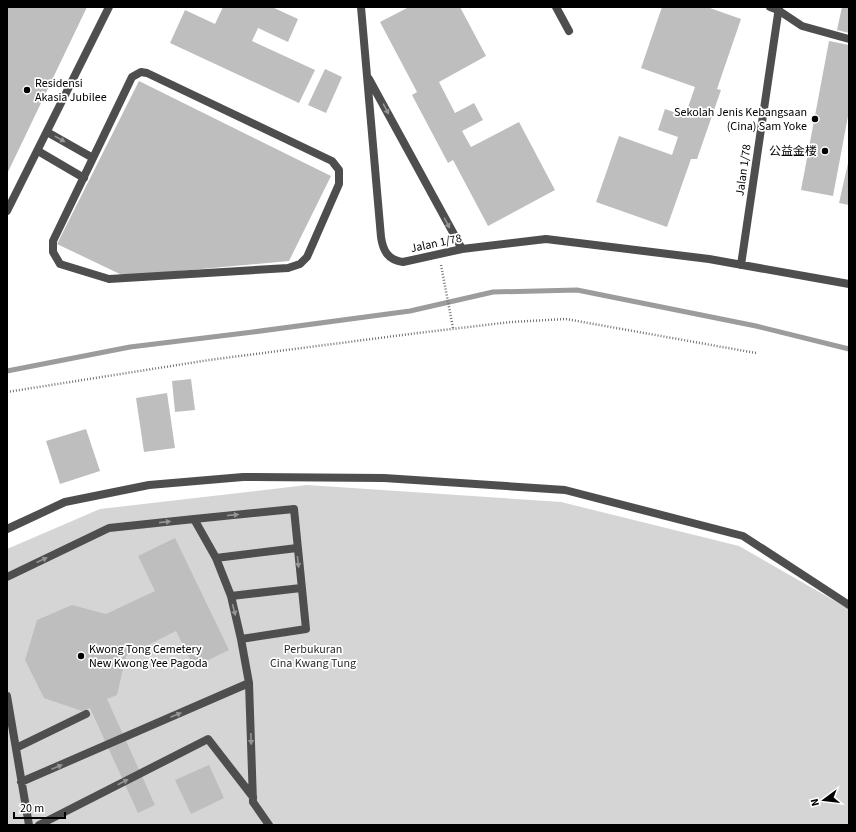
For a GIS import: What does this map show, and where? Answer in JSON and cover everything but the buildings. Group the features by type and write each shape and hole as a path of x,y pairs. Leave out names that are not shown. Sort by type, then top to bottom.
{"street":[{"path":"7,211 109,7"},
{"name":"Jalan 1/78","path":"361,7 383,247 386,255 394,261 403,262 462,249 546,239 709,259 849,284"},
{"path":"556,7 569,31"},
{"path":"770,7 779,8 802,26 849,39"},
{"name":"Jalan 1/78","path":"741,265 779,8"},
{"path":"141,72 147,73 332,160 339,170 339,184 307,257 300,264 288,268 109,280 60,264 52,252 53,241 84,178 132,77 141,72"},
{"path":"367,74 462,249"},
{"path":"47,132 93,158"},
{"path":"38,151 84,178"},
{"path":"7,529 65,502 149,485 243,476 384,478 565,490 743,536 849,605"},
{"path":"7,577 109,528 294,509 306,629 241,639"},
{"path":"194,519 216,558 231,596 249,683 253,802 269,825"},
{"path":"216,558 297,548"},
{"path":"231,596 301,588"},
{"path":"21,782 249,683"},
{"path":"7,696 29,825"},
{"path":"16,748 86,714"},
{"path":"39,825 208,740 253,798"}],"path":[{"path":"439,254 453,329"},
{"path":"7,392 209,360 511,322 566,319 756,353"}],"green space":[{"name":"Perbukuran Cina Kwang Tung","path":"307,485 561,502 739,546 849,609 849,825 7,825 7,549 100,509"}],"waterway":[{"path":"7,371 130,347 410,311 493,292 577,290 756,326 849,349"}],"place":[{"name":"Residensi Akasia Jubilee","path":"27,90"},
{"name":"Sekolah Jenis Kebangsaan (Cina) Sam Yoke","path":"815,119"},
{"name":"公益金楼","path":"825,151"},
{"name":"Kwong Tong Cemetery New Kwong Yee Pagoda","path":"81,656"}]}
